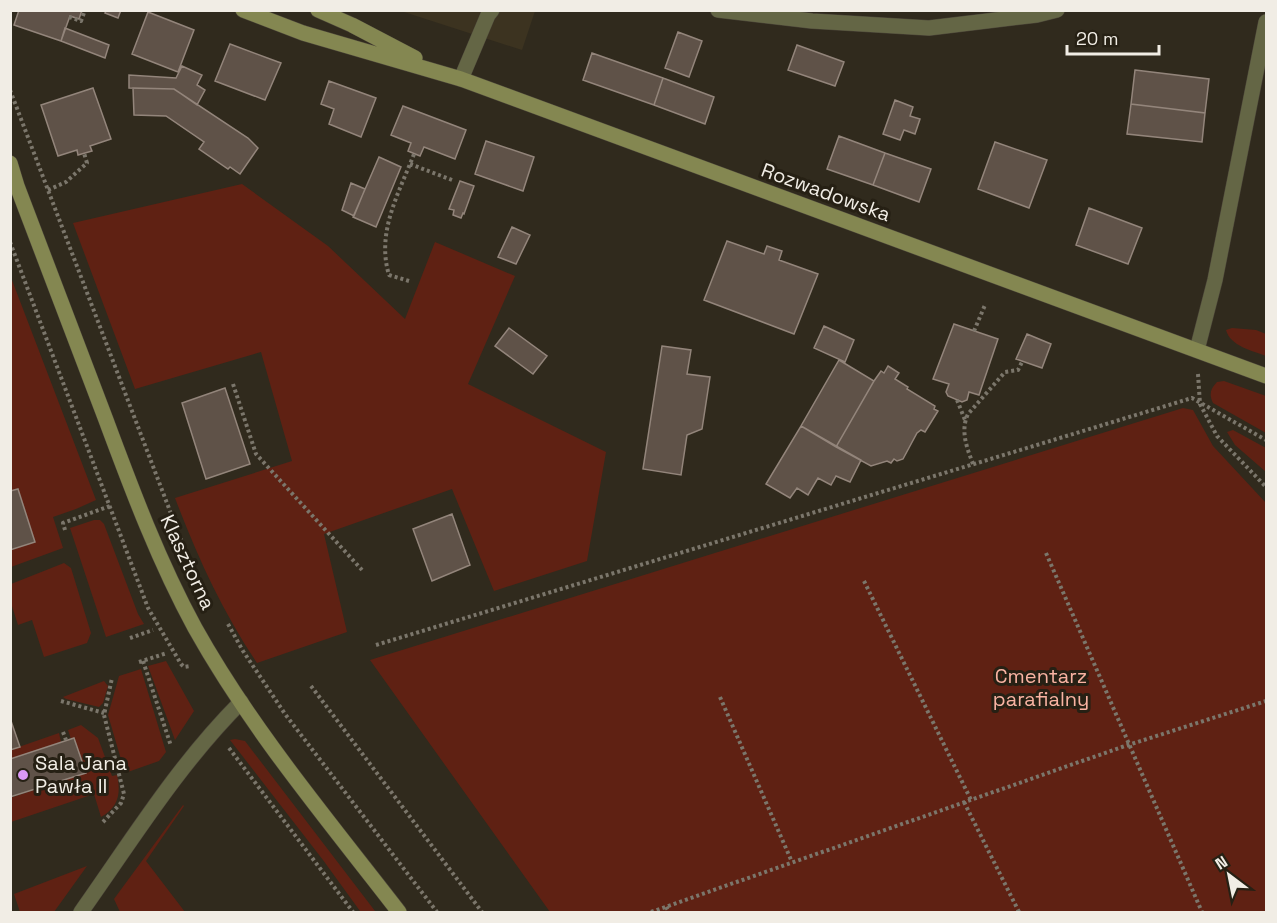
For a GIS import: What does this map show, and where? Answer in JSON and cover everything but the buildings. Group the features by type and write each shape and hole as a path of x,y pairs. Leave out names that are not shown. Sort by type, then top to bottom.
{"street":[{"name":"Rozwadowska","path":"243,10 303,33 461,79 1266,376"},
{"name":"Rozwadowska","path":"318,10 352,25 441,72"},
{"path":"461,79 492,10"},
{"path":"718,10 812,21 929,28 1037,15 1057,10"},
{"path":"1197,350 1215,280 1266,22"},
{"name":"Klasztorna","path":"10,163 14,180 151,535 195,628 241,702 291,772 399,912"},
{"path":"81,912 186,762 241,702"}],"path":[{"path":"69,17 81,21 85,10"},
{"path":"10,90 182,542"},
{"path":"48,190 66,182 87,163 84,153"},
{"path":"409,281 389,275 384,247 389,215 414,154"},
{"path":"410,164 452,180"},
{"path":"974,331 985,306"},
{"path":"1197,350 1200,404 1217,436 1266,487"},
{"path":"973,464 964,435 965,420 1005,372 1018,370 1022,362"},
{"path":"233,384 256,454 362,570"},
{"path":"376,645 1192,398 1266,440"},
{"path":"957,400 965,420"},
{"path":"65,530 63,523 110,506"},
{"path":"1046,553 1202,912"},
{"path":"864,581 970,800"},
{"path":"228,624 285,714 437,912"},
{"path":"130,638 153,630"},
{"path":"167,653 141,662 173,753"},
{"path":"103,822 121,803 124,794 104,713 112,678"},
{"path":"311,686 482,912"},
{"path":"720,697 792,862"},
{"path":"61,701 104,713"},
{"path":"651,912 1130,745 1266,701"},
{"path":"63,732 66,740"},
{"path":"223,751 228,746 353,912"},
{"path":"964,802 1019,912"},
{"path":"666,907 669,912"}],"shaded area":[{"path":"401,11 535,11 522,50"}],"green space":[{"path":"242,184 328,246 405,319 435,242 515,276 468,384 606,452 587,561 494,591 452,489 324,534 347,632 257,663 211,583 175,498 292,461 261,352 135,389 73,223"},
{"path":"10,275 96,500 53,517 63,548 11,567 11,550 35,542 18,489 11,491"},
{"path":"1232,328 1256,330 1266,334 1266,356 1232,340 1226,330"},
{"path":"1224,381 1266,396 1266,433 1213,403 1212,390 1217,382"},
{"name":"Cmentarz parafialny","path":"1183,408 1193,410 1213,446 1266,503 1266,912 550,912 370,660"},
{"path":"1233,430 1266,448 1266,472 1235,445 1227,432"},
{"path":"100,520 104,524 138,614 144,624 106,637 70,528"},
{"path":"64,563 71,568 91,633 87,643 44,657 32,620 18,625 11,603 11,584"},
{"path":"166,661 194,711 175,740 148,666"},
{"path":"141,669 166,752 159,761 125,773 108,715 119,676"},
{"path":"104,681 108,686 103,703 99,707 63,697"},
{"path":"81,725 98,738 112,776 117,775 119,788 112,809 101,817 94,794 11,822 10,798 86,773 74,738 71,739 68,730"},
{"path":"59,733 61,742 11,759 10,750"},
{"path":"230,740 245,741 375,911 360,911"},
{"path":"183,805 146,861 185,912 120,912 114,899"},
{"path":"87,866 54,912 20,912 14,894"}],"place":[{"name":"Sala Jana Pawła II","path":"23,775"}]}
